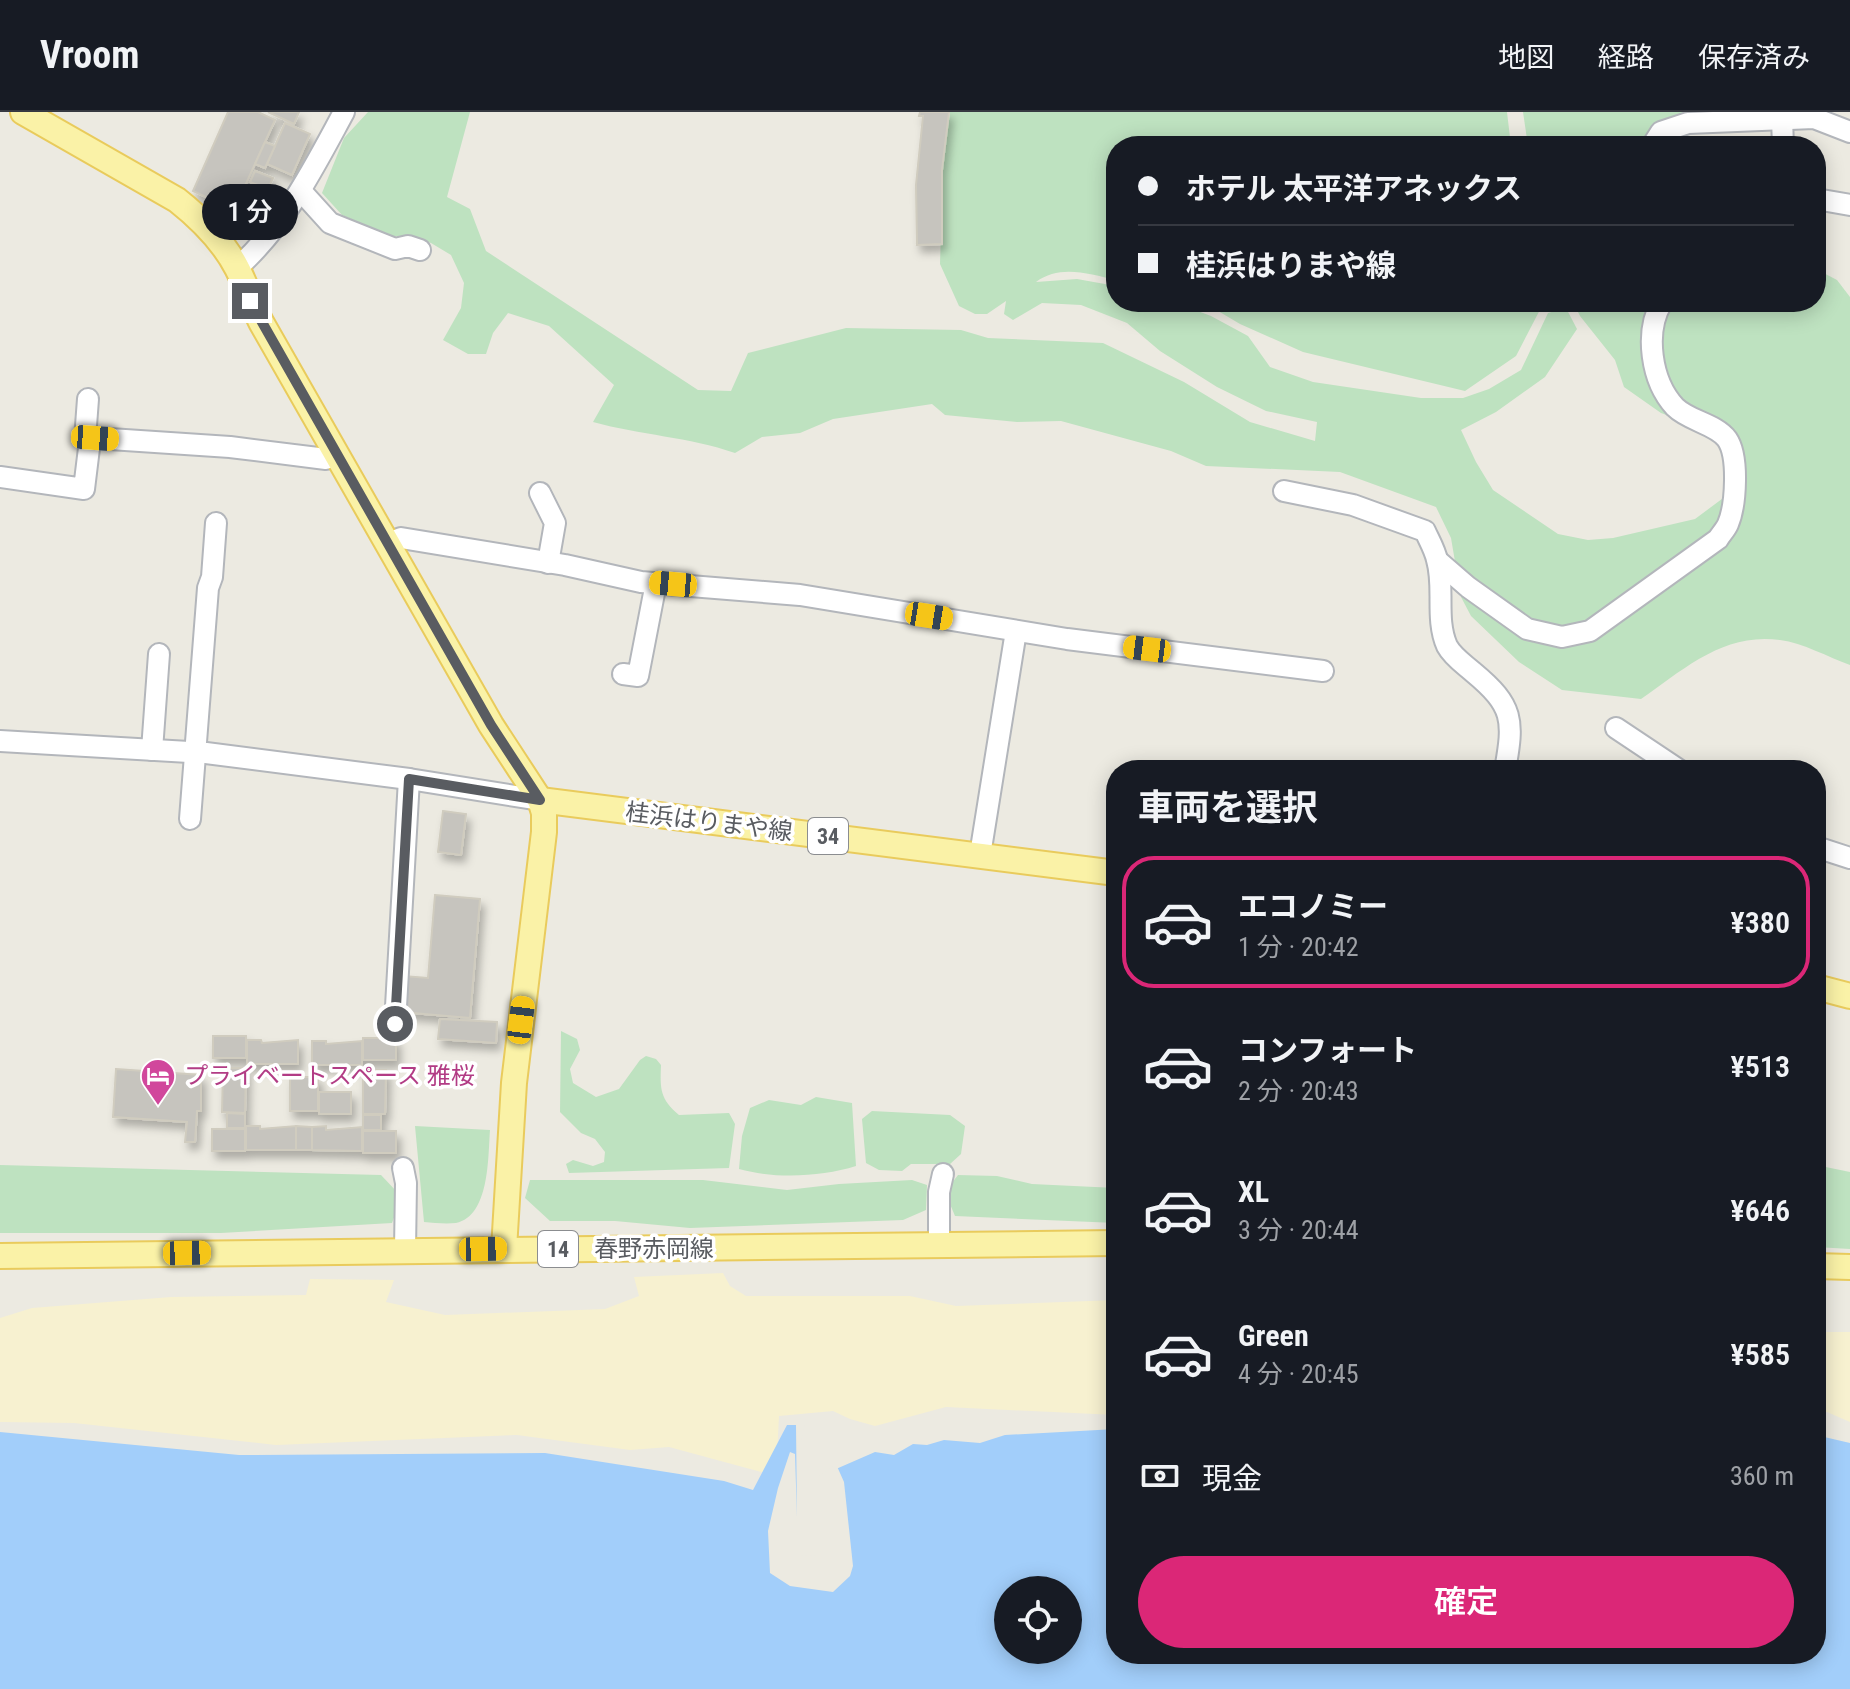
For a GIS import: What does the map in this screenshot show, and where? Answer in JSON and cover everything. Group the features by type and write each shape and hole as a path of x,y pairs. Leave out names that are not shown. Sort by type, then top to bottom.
{"main road":[{"path":"23,112 177,200 210,229 237,268 261,322 491,725 540,800 544,832 514,1083 504,1249"},
{"name":"桂浜はりまや線","path":"540,800 1106,872"},
{"path":"1826,990 1850,996"},
{"name":"春野赤岡線","path":"0,1256 1106,1243"},
{"path":"1826,1266 1850,1267"}],"street":[{"path":"237,268 269,237 301,191 344,112"},
{"path":"1658,136 1661,132 1688,123 1814,118 1850,132"},
{"path":"1782,119 1783,136"},
{"path":"301,191 330,223 395,249 408,246 420,250"},
{"path":"1826,201 1850,205"},
{"path":"1438,561 1468,587 1527,629 1562,637 1590,631 1718,539 1728,523 1733,502 1735,453 1725,436 1675,407 1655,373 1653,329 1659,312"},
{"path":"88,399 85,439 230,447 326,459 336,453"},
{"path":"0,477 84,489 90,440"},
{"path":"1284,491 1353,505 1425,531 1438,561 1442,631 1448,647 1455,657 1491,687 1511,721 1506,760"},
{"path":"540,493 555,523 548,563"},
{"path":"190,819 216,523"},
{"path":"388,543 401,538 656,583 800,595 1016,631 1323,671"},
{"path":"623,674 638,676 656,583"},
{"path":"980,855 1016,631"},
{"path":"152,750 159,654"},
{"path":"1616,728 1664,760"},
{"path":"0,741 196,753 409,779 540,800"},
{"path":"395,1024 409,779"},
{"path":"1826,850 1850,858"},
{"path":"403,1168 406,1183 405,1250"},
{"path":"939,1245 939,1192 943,1174"}],"green space":[{"path":"368,112 470,112 447,197 470,209 486,251 698,390 731,391 748,353 846,328 961,330 988,338 1103,343 1184,382 1250,422 1315,441 1317,422 1266,411 1217,387 1160,351 1127,323 1081,305 1042,303 1013,320 1004,314 1006,301 987,314 975,314 959,306 940,264 943,163 950,112 1507,112 1510,136 1106,136 1106,278 1065,272 1045,276 1036,282 1077,279 1106,284 1106,312 1200,312 1248,336 1270,367 1313,382 1421,398 1463,398 1489,389 1521,370 1548,313 1568,312 1577,329 1545,377 1496,412 1461,430 1493,490 1558,534 1588,540 1613,538 1695,519 1734,490 1739,451 1699,427 1661,413 1624,387 1615,360 1578,312 1826,312 1826,274 1837,280 1850,297 1850,665 1798,644 1760,639 1723,647 1706,655 1641,699 1562,690 1519,662 1471,616 1461,597 1451,538 1436,507 1340,472 1206,466 1171,451 1061,421 1017,422 945,415 932,404 833,419 800,433 762,437 735,453 593,422 614,385 549,326 508,313 493,333 486,354 468,354 443,340 461,308 464,283 451,255 431,243 407,236 389,236 342,215 322,193 344,138"},
{"path":"1523,112 1754,112 1670,123 1654,136 1527,136"},
{"path":"1220,312 1539,312 1516,356 1465,391 1303,352"},
{"path":"561,1031 577,1039 580,1050 570,1069 573,1083 596,1097 619,1089 646,1056 656,1059 661,1065 662,1093 679,1115 729,1113 735,1124 729,1168 569,1173 566,1164 573,1160 593,1166 604,1162 605,1152 595,1139 581,1133 560,1112"},
{"path":"816,1097 852,1103 856,1166 828,1173 798,1175 739,1169 742,1136 750,1108 769,1100 801,1105"},
{"path":"872,1111 950,1115 965,1126 961,1154 950,1164 911,1164 902,1171 879,1170 866,1163 862,1119"},
{"path":"415,1126 490,1130 485,1184 475,1209 467,1218 456,1223 424,1222"},
{"path":"0,1165 381,1175 398,1193 392,1223 221,1233 0,1233"},
{"path":"1826,1167 1850,1172 1850,1249 1826,1248"},
{"path":"958,1175 997,1176 1032,1184 1106,1188 1106,1223 955,1216 945,1192"},
{"path":"530,1180 703,1180 787,1190 912,1180 927,1185 926,1210 903,1220 690,1228 615,1221 550,1221 525,1198"}],"sand":[{"path":"723,1273 730,1286 746,1296 910,1296 956,1306 1106,1300 1106,1415 946,1407 875,1426 833,1411 779,1416 776,1476 669,1447 630,1450 517,1435 276,1445 74,1423 0,1422 0,1318 32,1308 171,1297 306,1295 310,1279 394,1280 386,1302 445,1315 605,1309 639,1296 634,1277"},
{"path":"1826,1332 1850,1332 1850,1422 1827,1412"}],"water":[{"path":"787,1425 801,1425 797,1439 797,1559 820,1558 836,1469 875,1452 894,1455 913,1444 927,1445 944,1440 980,1443 1005,1435 1106,1430 1106,1664 1826,1664 1826,1437 1850,1443 1850,1689 0,1689 0,1432 239,1455 545,1453 724,1481 753,1490"}],"pier":[{"path":"802,1421 805,1425 801,1440 801,1556 816,1555 816,1478 836,1464 844,1482 853,1566 850,1576 833,1592 790,1586 770,1573 768,1531 790,1452 795,1454 797,1517 796,1425 801,1425"}],"building":[{"path":"228,112 258,112 275,120 234,210 193,191"},
{"path":"268,112 299,112 294,124"},
{"path":"920,112 949,112 942,170 942,244 917,245 916,185 923,116 919,116"},
{"path":"285,123 310,134 292,175 267,164"},
{"path":"265,142 275,146 265,168 255,164"},
{"path":"255,171 273,178 268,189 250,182"},
{"path":"443,811 466,814 461,855 438,852"},
{"path":"435,895 480,899 470,1018 401,1012 404,976 428,978"},
{"path":"440,1019 497,1022 496,1043 438,1039"},
{"path":"213,1036 246,1036 246,1058 213,1058"},
{"path":"363,1038 396,1038 396,1060 363,1060"},
{"path":"247,1040 261,1040 262,1043 298,1040 298,1064 247,1064"},
{"path":"312,1041 326,1041 326,1044 362,1041 362,1065 312,1065"},
{"path":"223,1068 246,1068 245,1113 222,1112"},
{"path":"116,1069 201,1075 201,1111 197,1111 195,1142 185,1142 187,1122 113,1117"},
{"path":"363,1070 386,1070 385,1114 363,1114"},
{"path":"290,1077 318,1077 318,1111 290,1111"},
{"path":"319,1092 351,1092 351,1114 319,1114"},
{"path":"227,1113 245,1114 245,1128 227,1128"},
{"path":"363,1115 381,1115 381,1130 363,1130"},
{"path":"246,1126 260,1126 260,1129 296,1126 296,1150 246,1150"},
{"path":"296,1126 312,1127 312,1150 296,1150"},
{"path":"326,1126 326,1130 362,1127 362,1151 312,1150 312,1127"},
{"path":"212,1129 245,1129 245,1151 212,1151"},
{"path":"363,1131 396,1131 396,1153 363,1153"}],"place":[{"name":"プライベートスペース 雅桜","path":"158,1107"}],"route":[{"path":"250,301 491,725 540,800 409,779 395,1024"}]}
